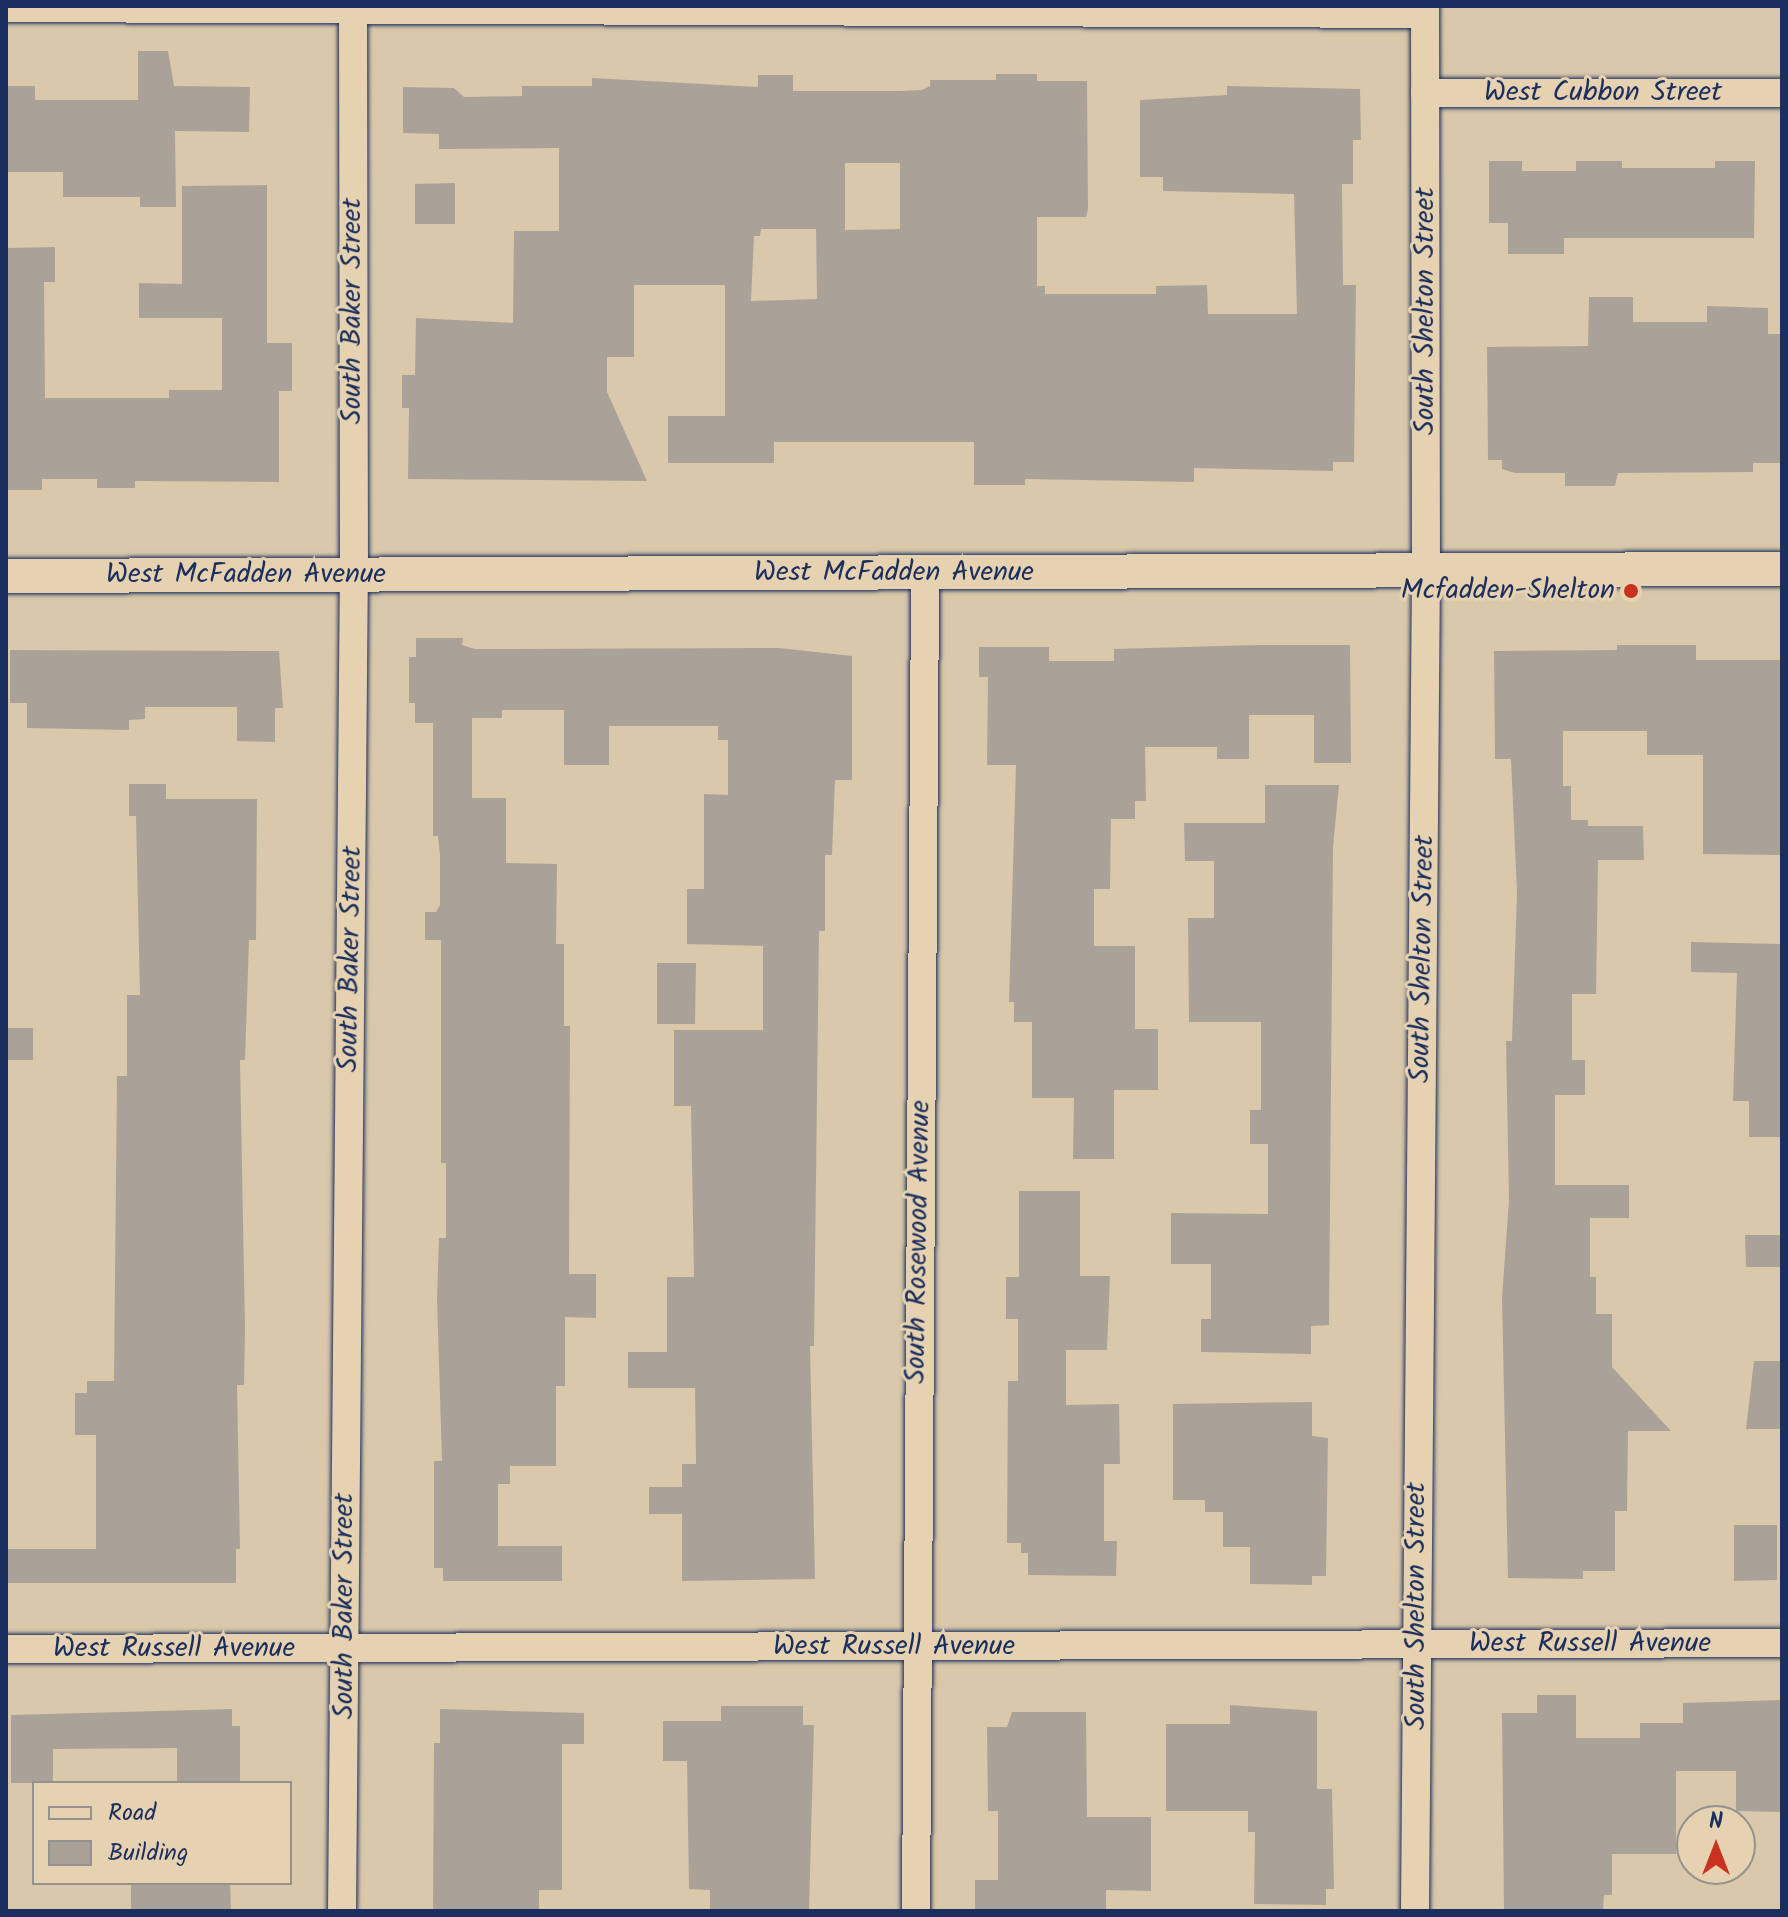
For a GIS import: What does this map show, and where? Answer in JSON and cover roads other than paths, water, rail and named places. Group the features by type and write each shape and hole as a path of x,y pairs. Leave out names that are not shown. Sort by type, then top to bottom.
{"street":[{"path":"6,8 1425,10"},
{"name":"South Baker Street","path":"342,1911 354,574 353,8"},
{"name":"South Shelton Street","path":"1415,1911 1426,571 1425,10"},
{"name":"West Cubbon Street","path":"1425,93 1782,93"},
{"name":"West McFadden Avenue","path":"6,576 1782,569"},
{"name":"South Rosewood Avenue","path":"916,1911 915,1646 925,572"},
{"name":"West Russell Avenue","path":"6,1649 1782,1643"}],"place":[{"name":"Mcfadden-Shelton","path":"1631,591"}]}
